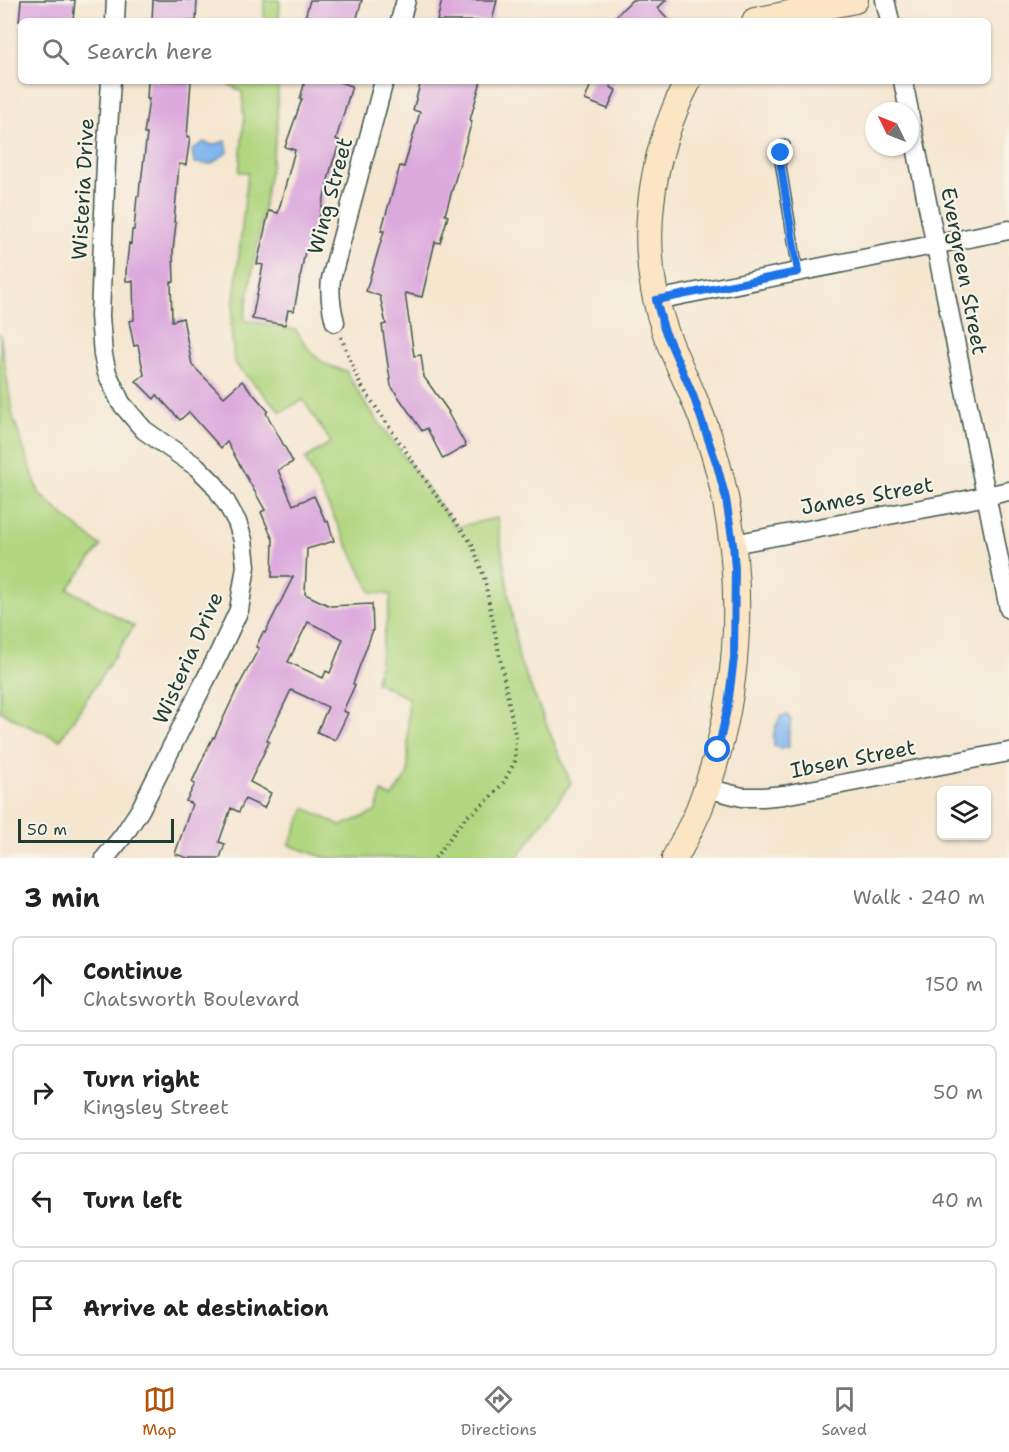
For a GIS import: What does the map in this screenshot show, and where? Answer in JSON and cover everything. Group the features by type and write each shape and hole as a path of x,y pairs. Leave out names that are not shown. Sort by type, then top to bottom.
{"main road":[{"path":"769,18 855,0"},
{"path":"675,858 706,788 718,750 728,705 734,658 736,581 726,499 717,465 699,411 664,329 651,272 649,222 653,187 662,142 686,84"}],"street":[{"path":"115,18 116,0"},
{"path":"401,18 406,0"},
{"path":"885,0 889,18"},
{"name":"Wisteria Drive","path":"105,858 140,810 219,653 239,610 246,566 243,540 237,522 214,484 197,467 144,430 121,403 107,373 100,316 111,84"},
{"name":"Wing Street","path":"335,322 330,305 331,279 383,84"},
{"path":"904,84 907,102"},
{"name":"Evergreen Street","path":"918,156 1009,609"},
{"path":"656,300 1009,230"},
{"name":"James Street","path":"733,544 1009,491"},
{"name":"Ibsen Street","path":"706,788 742,797 763,798 1009,752"}],"lane":[{"path":"785,145 780,161 798,272"}],"path":[{"path":"335,322 360,384 472,544 484,577 515,734 515,761 504,782 486,802 465,818 435,858"}],"green space":[{"path":"264,0 280,0 279,18 264,18"},
{"path":"228,84 278,84 277,131 244,320 296,330 309,350 318,358 330,366 346,371 366,405 456,527 497,518 519,659 571,783 517,858 326,858 289,845 305,808 341,826 375,812 382,792 392,797 408,774 408,698 376,682 391,595 371,592 305,459 331,442 303,400 281,412 234,363 231,326 248,172 239,172 244,121 242,92"},
{"path":"0,333 13,417 39,493 101,546 68,589 134,626 60,740 0,711"}],"water":[{"path":"226,141 228,152 211,164 194,163 192,150 204,142 212,145"},
{"path":"787,715 791,720 789,747 781,749 774,746 774,734 781,716"}],"building":[{"path":"21,0 75,0 73,18 19,18"},
{"path":"153,0 197,0 196,18 152,18"},
{"path":"310,0 362,0 357,18 305,18"},
{"path":"442,0 497,0 493,18 438,18"},
{"path":"632,0 666,0 658,8 667,18 614,18"},
{"path":"148,84 191,84 187,137 190,137 186,165 179,164 174,222 176,223 173,251 174,282 171,282 172,321 183,318 192,365 224,397 242,381 268,411 266,413 293,462 278,470 293,505 314,496 326,522 328,521 334,541 307,549 305,594 330,606 372,604 373,630 353,684 355,685 343,711 348,713 335,740 317,732 328,707 291,690 250,782 271,793 264,808 245,799 239,812 231,808 219,842 225,844 220,858 188,858 175,854 192,804 186,801 195,784 192,782 208,747 259,648 256,647 263,632 265,633 293,577 272,577 273,540 261,512 265,510 227,442 221,448 189,412 180,420 157,395 154,399 136,381 144,375 138,345 134,346 129,321 134,320 133,281 126,281 126,271 141,182 149,99 147,99","holes":["308,622 343,639 330,673 326,671 323,678 288,662"]},
{"path":"304,84 352,86 336,139 340,141 331,168 311,252 305,251 294,311 288,310 285,325 252,319 263,265 257,264 269,211 278,213 295,150 285,147 302,99 300,99"},
{"path":"420,84 480,84 445,215 448,216 440,243 435,242 422,297 405,293 414,356 421,355 424,377 449,412 466,446 443,459 427,428 422,431 391,386 382,325 386,324 380,296 366,291 400,166 404,167 420,112 413,110"},
{"path":"591,84 612,84 610,87 616,90 608,109 585,100"}],"route":[{"path":"718,750 728,705 734,658 736,628 733,544 721,477 693,395 670,346 656,300 798,272 780,161 781,153"}]}
